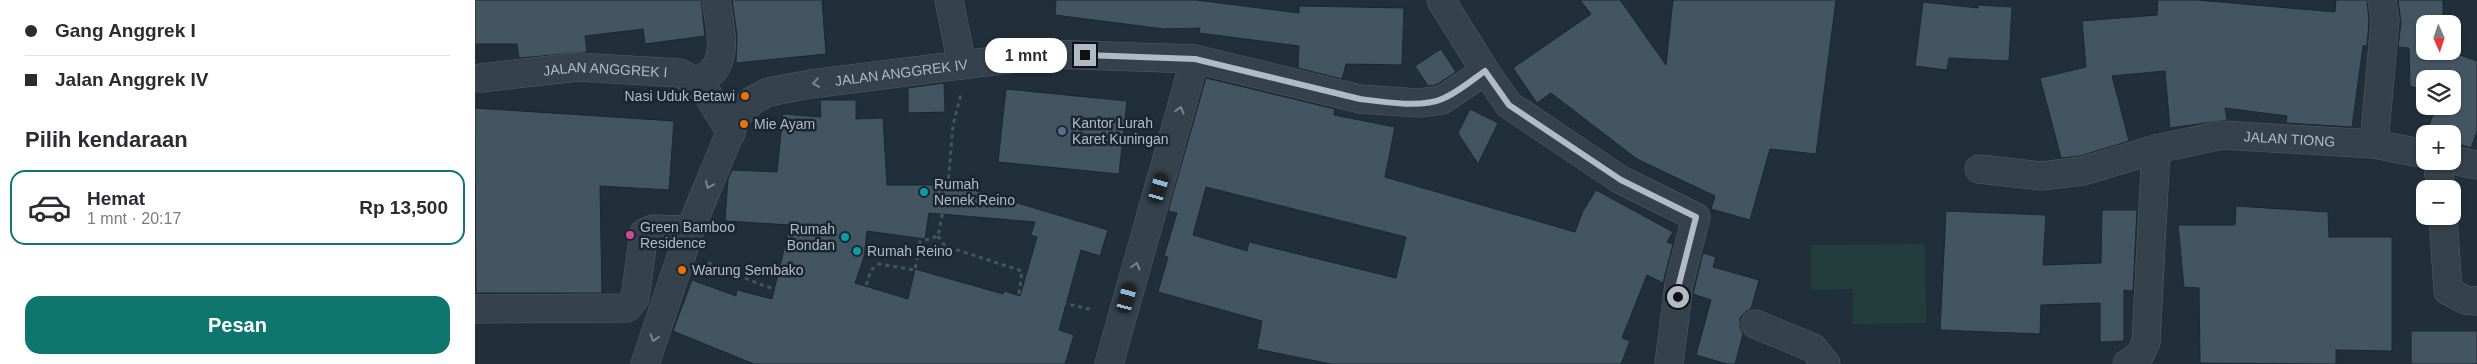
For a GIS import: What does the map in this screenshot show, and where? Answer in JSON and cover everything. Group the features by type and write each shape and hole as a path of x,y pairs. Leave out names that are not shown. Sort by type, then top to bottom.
{"street":[{"path":"696,82 713,71 721,54 721,33 716,0"},
{"path":"949,0 961,65"},
{"path":"1441,0 1485,71 1509,105 1621,180 1696,217 1679,284 1669,364"},
{"path":"2374,144 2385,21 2382,0"},
{"name":"JALAN ANGGREK IV","path":"645,364 690,230 737,116 753,100 768,92 811,84 1048,54 1195,59 1360,99 1419,103 1442,100 1485,71"},
{"path":"1109,364 1195,59"},
{"name":"JALAN ANGGREK I","path":"481,78 578,67 680,73 696,82 709,95 731,133"},
{"name":"JALAN TIONG","path":"1979,169 2041,176 2083,172 2156,149 2222,134 2374,144 2416,152"},
{"path":"2127,364 2140,355 2147,342 2156,149"},
{"path":"2461,162 2477,165"},
{"path":"2444,225 2448,291 2465,300 2477,301"},
{"path":"475,309 627,308 635,298 644,233 653,229 690,230"},
{"path":"1755,324 1813,348 1826,364"}],"path":[{"path":"961,65 961,94 953,125 948,185 939,236 945,246 1022,271 1019,293 1123,316"},
{"path":"722,269 767,287 819,294 842,286 865,289 871,270 879,264 915,270 920,242 939,236"}],"green space":[{"path":"1925,244 1926,323 1853,324 1853,289 1811,290 1811,245"}],"building":[{"path":"475,0 701,0 705,36 645,44 643,29 585,36 587,52 519,58 517,44 475,44"},
{"path":"732,0 822,0 826,54 736,63 737,35"},
{"path":"1056,0 1196,0 1299,13 1299,6 1404,8 1402,65 1346,64 1342,79 1298,68 1299,46 1199,33 1200,28 1164,29 1055,15"},
{"path":"1580,0 1620,0 1666,65 1673,0 1836,0 1816,154 1770,149 1750,220 1711,209 1715,196 1637,159 1551,93 1537,103 1513,68 1591,14"},
{"path":"2158,0 2197,0 2335,12 2336,0 2367,0 2369,21 2367,46 2363,46 2352,127 2286,123 2287,116 2225,108 2227,120 2170,128 2165,71 2112,76 2129,141 2080,156 2061,158 2040,78 2086,67 2082,21 2157,15"},
{"path":"2398,0 2443,0 2443,15 2416,15 2416,60 2461,60 2461,55 2477,61 2477,131 2471,148 2461,145 2461,125 2429,125 2433,115 2461,115 2461,70 2416,70 2416,88 2410,86 2409,48 2398,47 2401,22"},
{"path":"1923,2 1978,8 1978,5 2012,7 2009,61 1949,58 1947,70 1915,66"},
{"path":"1441,49 1456,72 1436,85 1428,86 1415,66"},
{"path":"1206,78 1335,109 1334,115 1395,127 1385,177 1575,232 1583,211 1596,190 1673,232 1667,242 1673,244 1663,283 1647,275 1622,338 1630,341 1621,364 1331,364 1257,349 1262,321 1158,292 1168,257 1164,256 1177,213 1168,211","holes":["1206,187 1406,237 1396,278 1249,242 1247,251 1193,235"]},
{"path":"944,83 945,112 908,113 908,88"},
{"name":"Kantor Lurah Karet Kuningan","path":"1006,89 1127,101 1119,174 998,162"},
{"path":"820,100 856,100 856,119 883,118 887,185 957,185 1108,230 1100,256 1081,250 1059,330 1074,335 1065,364 754,364 673,331 692,280 736,296 737,290 772,299 790,225 725,221 728,179 732,170 777,172 783,114 821,117","holes":["929,213 1035,222 1031,235 1037,237 1020,296 1004,291 1003,294 915,269 908,299 855,283 864,257 867,231 925,239"]},
{"path":"475,108 674,121 669,190 600,186 602,293 476,293"},
{"path":"1470,109 1498,123 1478,164 1458,133"},
{"path":"2236,206 2328,212 2329,237 2392,237 2392,351 2336,350 2336,364 2200,363 2199,288 2184,287 2178,225 2235,225"},
{"path":"2102,210 2137,210 2133,291 2124,290 2124,341 2100,342 2100,303 2041,305 2040,334 1940,330 1946,211 2046,215 2043,265 2101,263"},
{"path":"1703,253 1716,257 1713,267 1759,280 1751,309 1740,318 1740,327 1743,334 1735,364 1727,364 1696,355 1711,300 1693,294"},
{"path":"2411,331 2477,331 2477,364 2411,364"}],"place":[{"name":"Nasi Uduk Betawi","path":"745,96"},
{"name":"Mie Ayam","path":"744,124"},
{"name":"Kantor Lurah Karet Kuningan","path":"1062,131"},
{"name":"Rumah Nenek Reino","path":"924,192"},
{"name":"Green Bamboo Residence","path":"630,235"},
{"name":"Rumah Bondan","path":"845,237"},
{"name":"Rumah Reino","path":"857,251"},
{"name":"Warung Sembako","path":"682,270"}],"route":[{"path":"1085,55 1195,59 1360,99 1386,102 1419,103 1442,100 1485,71 1509,105 1530,117 1621,180 1696,217 1679,284 1678,297"}]}
